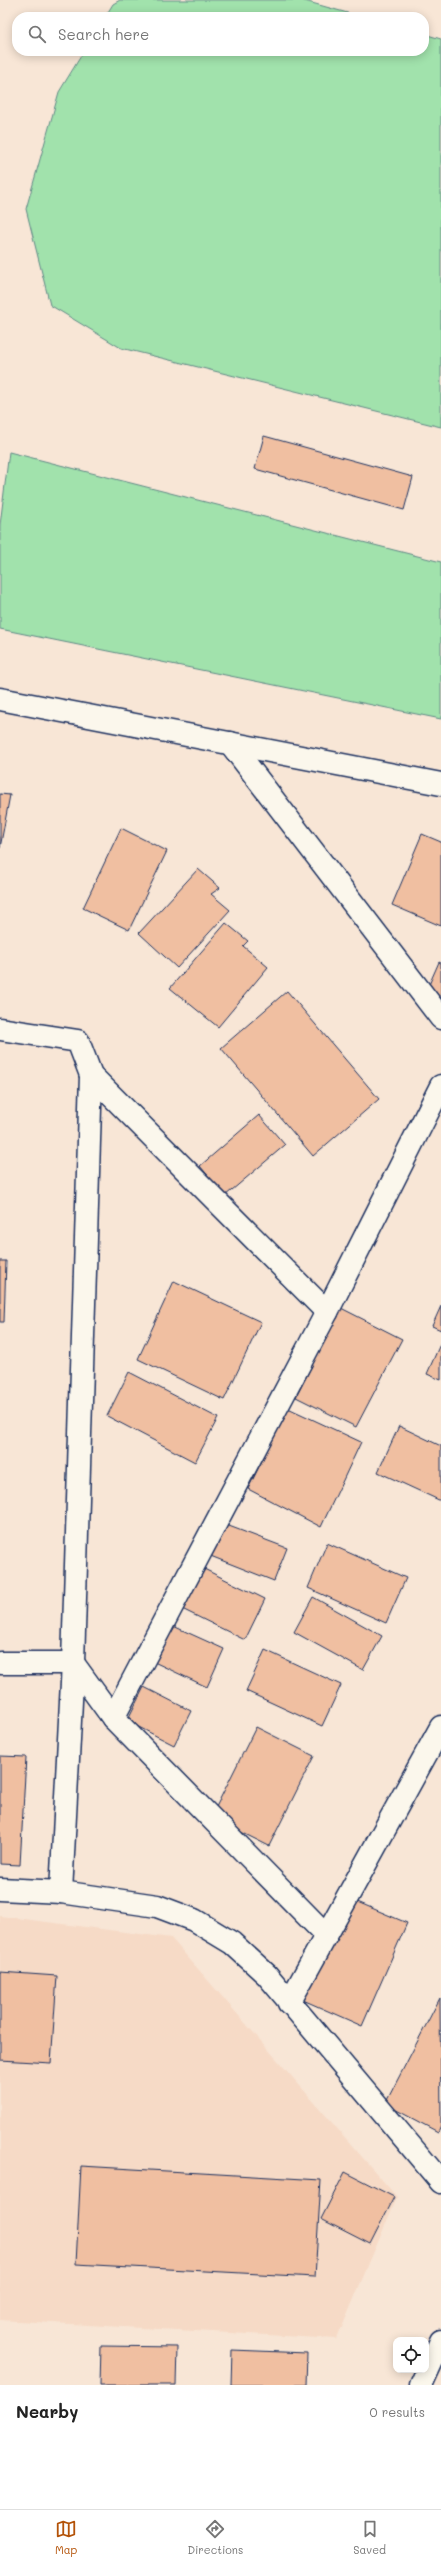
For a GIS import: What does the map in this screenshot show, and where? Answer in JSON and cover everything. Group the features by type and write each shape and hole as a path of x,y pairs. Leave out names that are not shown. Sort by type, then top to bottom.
{"street":[{"path":"0,699 441,784"},
{"path":"230,743 441,1018"},
{"path":"0,1029 78,1040 92,1075 327,1312"},
{"path":"61,1892 73,1663 92,1075"},
{"path":"113,1718 327,1312 441,1086"},
{"path":"0,1663 73,1663"},
{"path":"73,1663 113,1718 326,1935"},
{"path":"288,2003 441,1727"},
{"path":"0,1889 61,1892 158,1906 194,1920 232,1943 267,1975 288,2003 441,2182"},
{"path":"421,2385 441,2341"}],"shaded area":[{"path":"0,1916 171,1938 397,2197 337,2339 0,2320"}],"green space":[{"path":"120,0 301,0 344,12 108,12 113,4"},
{"path":"429,35 441,39 441,427 121,348 50,305 26,209 59,92 81,56 429,56"},
{"path":"9,452 441,562 441,719 0,629 0,525"}],"building":[{"path":"264,436 413,477 404,510 255,469"},
{"path":"0,794 10,795 0,848"},
{"path":"121,828 167,851 129,930 83,908"},
{"path":"422,834 441,842 441,926 392,905"},
{"path":"198,869 220,888 211,894 230,910 177,968 139,933"},
{"path":"226,923 248,941 243,946 268,967 218,1027 170,988"},
{"path":"439,962 441,963 441,1005 428,987"},
{"path":"287,991 379,1099 313,1156 221,1048"},
{"path":"259,1115 285,1145 225,1196 200,1166"},
{"path":"0,1261 6,1261 4,1322 0,1322"},
{"path":"174,1281 261,1322 224,1400 138,1359"},
{"path":"441,1306 441,1330 432,1326"},
{"path":"341,1308 402,1339 356,1427 296,1397"},
{"path":"441,1342 441,1380 427,1374"},
{"path":"129,1372 218,1418 195,1462 107,1416"},
{"path":"288,1408 361,1442 321,1527 248,1489"},
{"path":"399,1426 441,1446 441,1501 378,1472"},
{"path":"221,1523 287,1548 274,1581 208,1555"},
{"path":"327,1543 406,1578 386,1623 308,1588"},
{"path":"198,1566 265,1599 245,1640 178,1607"},
{"path":"313,1597 382,1636 363,1670 294,1632"},
{"path":"171,1625 224,1649 207,1687 154,1662"},
{"path":"265,1650 341,1685 322,1726 246,1691"},
{"path":"144,1687 191,1711 174,1745 127,1721"},
{"path":"256,1727 314,1756 269,1846 211,1817"},
{"path":"0,1756 26,1757 20,1865 0,1864"},
{"path":"348,1898 407,1923 362,2026 303,2000"},
{"path":"0,1972 57,1976 51,2063 0,2060"},
{"path":"440,1998 441,2125 438,2132 385,2104"},
{"path":"81,2166 321,2180 315,2277 76,2264"},
{"path":"345,2172 394,2197 370,2244 321,2219"},
{"path":"101,2346 177,2347 176,2385 100,2385"},
{"path":"232,2350 307,2353 306,2385 231,2385"}]}
